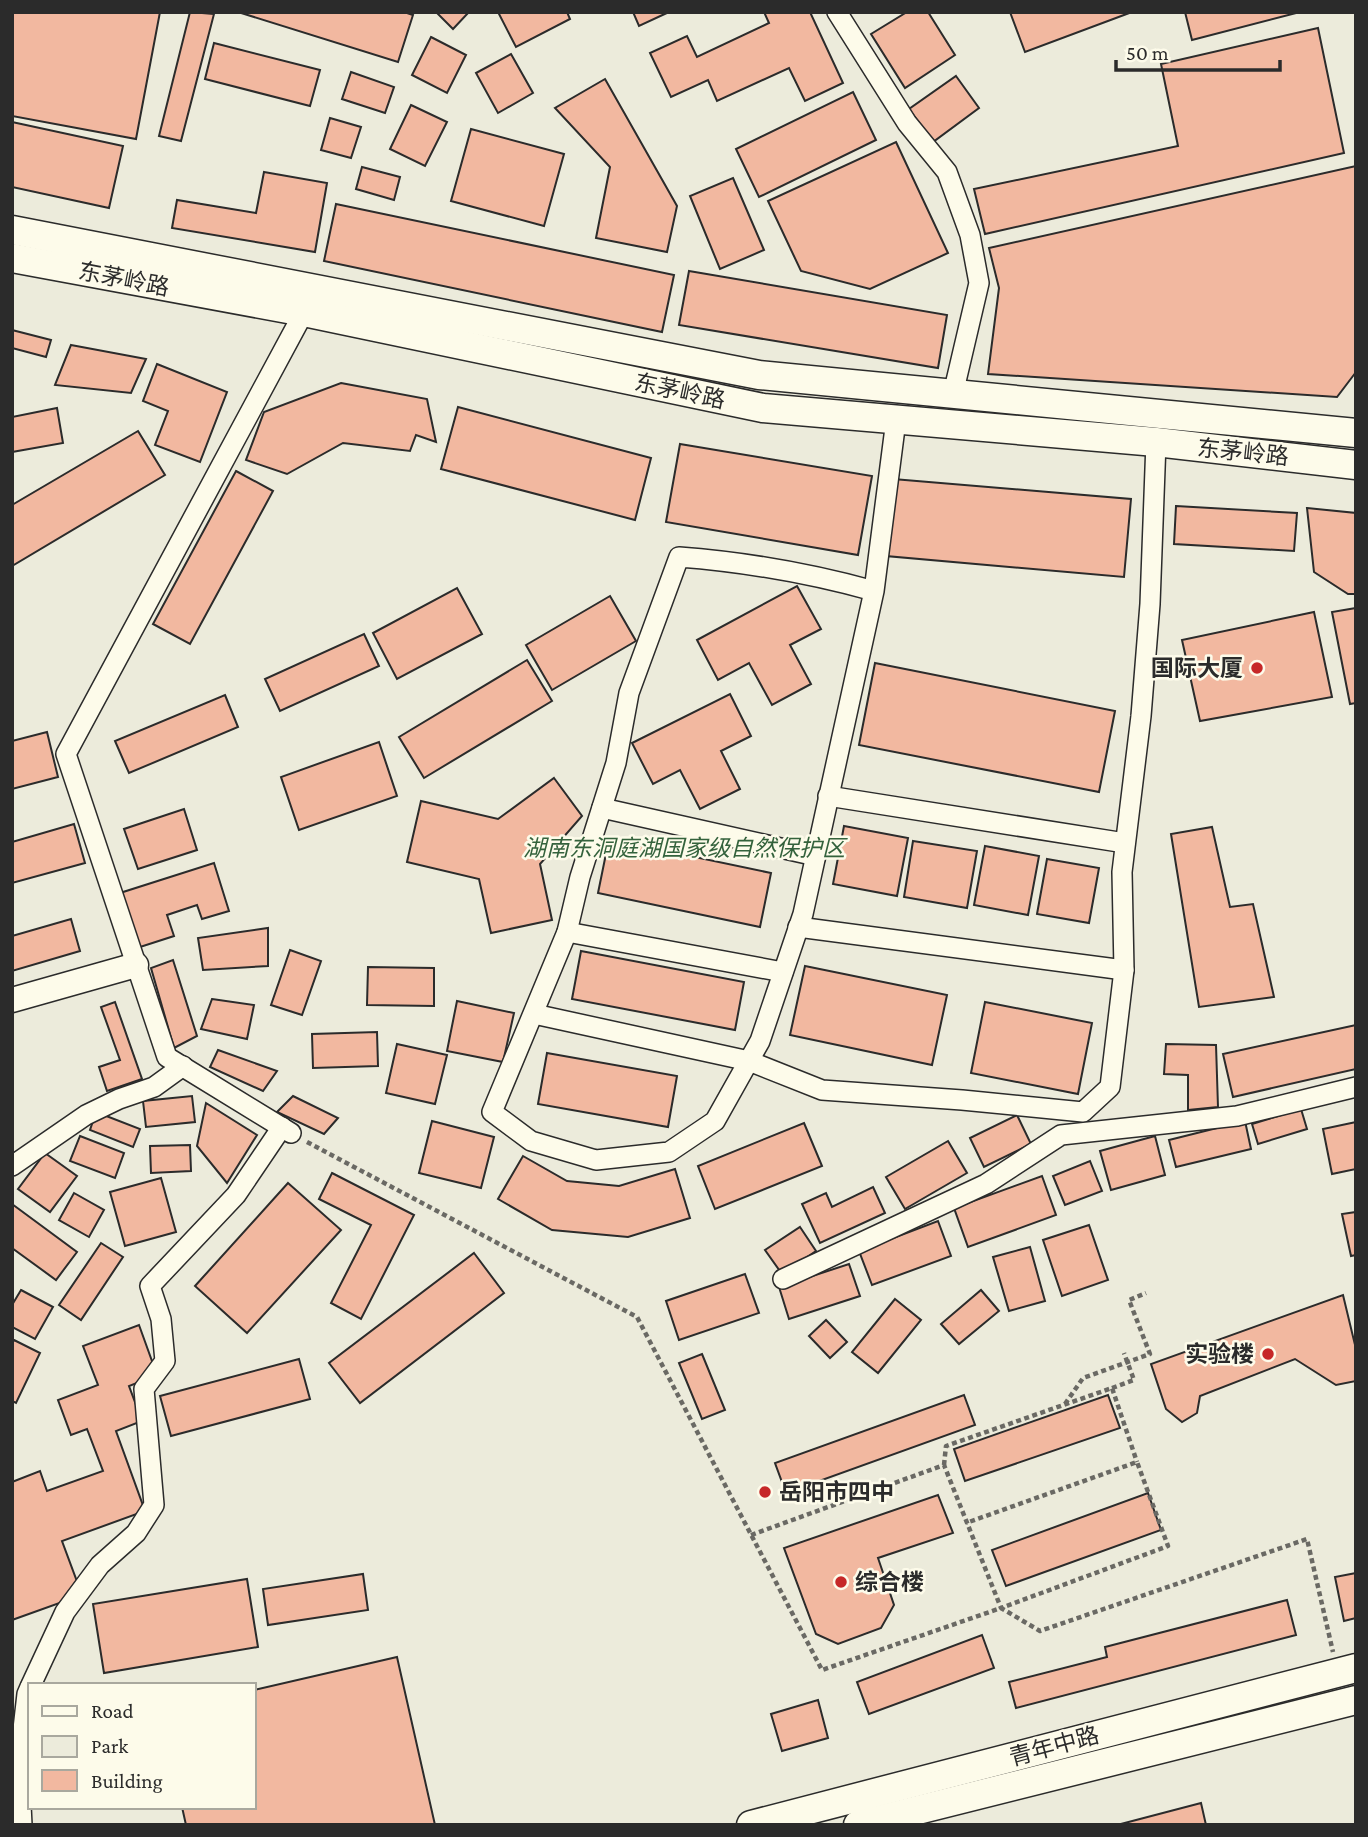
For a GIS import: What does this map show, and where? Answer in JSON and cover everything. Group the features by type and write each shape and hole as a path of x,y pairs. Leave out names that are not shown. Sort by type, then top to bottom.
{"main road":[{"name":"东茅岭路","path":"12,230 759,375 1353,432"},
{"name":"东茅岭路","path":"12,258 304,312 763,408 1156,442 1356,465"},
{"name":"青年中路","path":"751,1825 1347,1671"},
{"name":"青年中路","path":"858,1825 1356,1700"}],"street":[{"path":"837,12 907,123 947,172 970,236 979,283 953,394"},
{"path":"31,1683 65,1612 100,1565 136,1533 155,1505 144,1389 165,1361 161,1320 150,1286 236,1195 286,1130 167,1057 66,754 304,312"},
{"path":"874,591 810,574 733,561 678,557 629,693 616,763 580,877 567,932 492,1112 531,1141 596,1160 668,1152 715,1121 760,1041 798,927 816,856 874,591 896,420"},
{"path":"534,1014 748,1061 822,1090 1083,1112 1110,1087 1124,970 1122,872 1150,604 1156,442"},
{"path":"828,796 1125,843"},
{"path":"602,808 816,856"},
{"path":"798,927 1124,970"},
{"path":"567,932 783,972"},
{"path":"12,1000 136,964"},
{"path":"12,1166 86,1115 119,1098 153,1087 183,1066"},
{"path":"783,1279 986,1184 1061,1135 1237,1116 1356,1087"},
{"path":"22,1825 19,1763 28,1691"}],"path":[{"path":"286,1130 637,1317 821,1670 1001,1608 1168,1546 1112,1388"},
{"path":"1064,1405 1083,1378 1150,1354 1129,1300 1146,1293"},
{"path":"1124,1353 1134,1380 946,1446 944,1465 1001,1608 1040,1632 1307,1539 1347,1671"},
{"path":"966,1523 1137,1462"},
{"path":"751,1535 944,1465"}],"green space":[{"name":"湖南东洞庭湖国家级自然保护区","path":"12,12 1356,12 1356,1825 12,1825"}],"building":[{"path":"12,12 160,12 136,139 12,116"},
{"path":"190,12 214,14 181,141 159,136"},
{"path":"238,12 404,12 413,15 398,62"},
{"path":"436,12 469,12 453,29"},
{"path":"498,12 567,12 570,19 516,47"},
{"path":"633,12 669,12 639,26"},
{"path":"764,12 810,12 843,83 805,101 789,68 717,101 708,80 671,97 650,53 687,36 697,57 769,23"},
{"path":"907,12 928,12 955,55 905,88 871,34"},
{"path":"1010,12 1132,12 1025,52"},
{"path":"1185,12 1300,12 1192,40"},
{"path":"1318,28 1344,153 985,234 974,189 1178,146 1161,64"},
{"path":"431,37 466,55 447,93 412,75"},
{"path":"214,43 320,70 310,106 205,79"},
{"path":"511,54 533,93 498,113 476,73"},
{"path":"351,72 394,87 385,113 342,99"},
{"path":"956,76 979,108 933,142 909,109"},
{"path":"605,79 677,206 667,252 596,238 610,167 555,108"},
{"path":"853,92 876,140 759,197 736,149"},
{"path":"411,105 447,122 425,166 390,149"},
{"path":"330,118 361,127 351,158 321,150"},
{"path":"12,122 123,146 109,208 12,187"},
{"path":"471,129 564,154 544,226 451,201"},
{"path":"896,142 948,253 870,289 801,271 768,201"},
{"path":"1356,166 1356,372 1337,397 988,374 999,288 989,248"},
{"path":"362,167 400,177 394,200 356,189"},
{"path":"264,172 327,183 315,252 172,228 177,200 256,213"},
{"path":"733,178 764,250 720,269 690,196"},
{"path":"336,204 674,275 662,332 324,261"},
{"path":"689,271 947,315 938,368 679,325"},
{"path":"12,330 51,340 46,357 12,348"},
{"path":"71,345 146,359 131,393 55,385"},
{"path":"157,364 227,392 200,462 155,445 168,411 143,401"},
{"path":"341,383 427,399 436,442 416,435 410,451 343,443 287,474 246,460 264,412"},
{"path":"458,407 651,458 635,520 441,469"},
{"path":"57,408 63,443 12,452 12,417"},
{"path":"138,431 165,475 12,566 12,505"},
{"path":"680,444 872,476 858,555 666,522"},
{"path":"236,471 273,491 190,644 153,624"},
{"path":"893,479 1131,499 1124,577 886,556"},
{"path":"1176,506 1297,513 1294,551 1174,544"},
{"path":"1307,508 1356,513 1356,594 1348,594 1314,572"},
{"path":"797,586 821,629 790,645 811,684 772,705 749,663 718,680 697,640"},
{"path":"457,588 482,634 397,679 373,633"},
{"path":"610,596 636,641 552,690 526,645"},
{"path":"1356,608 1356,703 1350,704 1332,612"},
{"name":"国际大厦","path":"1314,612 1332,697 1200,721 1182,640"},
{"path":"364,634 379,666 280,711 265,679"},
{"path":"527,660 552,701 424,778 399,737"},
{"path":"875,663 1115,711 1099,792 859,745"},
{"path":"730,694 751,736 721,751 740,789 700,809 680,770 653,784 632,743"},
{"path":"225,695 238,727 129,773 115,741"},
{"path":"47,732 58,777 12,789 12,741"},
{"path":"379,742 397,796 299,830 281,777"},
{"path":"554,778 582,816 540,864 552,920 491,933 479,879 407,862 421,801 498,819"},
{"path":"184,809 197,850 138,869 124,829"},
{"path":"74,824 85,863 12,883 12,842"},
{"path":"844,826 908,838 897,896 833,884"},
{"path":"1212,827 1230,907 1253,904 1274,997 1199,1007 1171,834"},
{"path":"609,839 771,873 760,927 598,893"},
{"path":"913,841 977,851 967,908 904,897"},
{"path":"985,846 1039,856 1028,915 974,905"},
{"path":"1047,859 1099,868 1089,923 1037,914"},
{"path":"214,863 229,911 202,919 197,905 167,915 174,936 137,948 120,893"},
{"path":"71,919 80,951 12,971 12,936"},
{"path":"268,928 268,966 203,970 198,938"},
{"path":"290,950 321,961 302,1015 271,1005"},
{"path":"581,951 744,982 735,1030 572,999"},
{"path":"173,960 197,1036 174,1048 151,968"},
{"path":"805,966 947,995 932,1065 790,1035"},
{"path":"368,967 434,968 434,1006 367,1005"},
{"path":"212,999 254,1005 247,1039 201,1029"},
{"path":"457,1001 514,1013 503,1062 447,1051"},
{"path":"115,1002 142,1079 107,1091 99,1067 120,1060 101,1007"},
{"path":"985,1002 1092,1023 1078,1094 971,1073"},
{"path":"1356,1025 1356,1069 1233,1097 1223,1054"},
{"path":"377,1032 378,1066 313,1068 312,1034"},
{"path":"397,1044 447,1055 435,1104 386,1093"},
{"path":"1166,1044 1216,1045 1218,1107 1188,1110 1188,1075 1164,1074"},
{"path":"218,1050 277,1071 263,1091 210,1067"},
{"path":"547,1053 677,1076 668,1127 538,1104"},
{"path":"192,1096 195,1122 146,1127 143,1101"},
{"path":"293,1096 338,1118 324,1134 277,1112"},
{"path":"206,1103 257,1135 227,1183 197,1146"},
{"path":"1301,1109 1307,1129 1258,1144 1252,1124"},
{"path":"96,1112 140,1129 133,1147 90,1130"},
{"path":"1017,1115 1031,1144 984,1167 970,1138"},
{"path":"432,1121 494,1137 481,1188 419,1173"},
{"path":"1245,1121 1251,1149 1176,1167 1169,1140"},
{"path":"1356,1122 1356,1169 1332,1174 1323,1129"},
{"path":"804,1123 822,1166 715,1209 698,1166"},
{"path":"80,1136 124,1153 115,1178 70,1161"},
{"path":"1155,1136 1165,1175 1111,1190 1100,1151"},
{"path":"948,1141 967,1173 905,1209 886,1177"},
{"path":"190,1145 191,1171 151,1173 150,1146"},
{"path":"45,1153 77,1176 50,1212 18,1189"},
{"path":"523,1156 567,1181 619,1186 675,1169 690,1218 628,1237 552,1230 498,1199"},
{"path":"1090,1161 1102,1191 1065,1205 1053,1176"},
{"path":"332,1173 414,1215 361,1319 331,1303 371,1225 319,1199"},
{"path":"1042,1176 1056,1215 968,1247 954,1208"},
{"path":"161,1178 176,1232 125,1246 110,1192"},
{"path":"288,1183 341,1230 247,1333 195,1286"},
{"path":"873,1187 885,1213 820,1243 802,1204 826,1193 832,1207"},
{"path":"74,1193 104,1210 89,1237 59,1220"},
{"path":"12,1204 77,1252 56,1280 12,1248"},
{"path":"1356,1212 1356,1255 1351,1256 1342,1214"},
{"path":"938,1221 951,1256 872,1285 859,1251"},
{"path":"1089,1225 1108,1280 1062,1296 1043,1240"},
{"path":"800,1227 816,1251 782,1274 765,1250"},
{"path":"101,1243 123,1257 81,1320 59,1305"},
{"path":"1030,1247 1045,1301 1009,1311 993,1257"},
{"path":"474,1253 504,1293 360,1403 329,1363"},
{"path":"849,1264 860,1296 789,1319 779,1287"},
{"path":"745,1274 759,1313 679,1340 666,1301"},
{"path":"21,1290 53,1307 35,1339 12,1327 12,1305"},
{"path":"981,1290 999,1311 959,1344 941,1324"},
{"name":"实验楼","path":"1343,1295 1356,1349 1356,1381 1336,1385 1295,1359 1200,1396 1197,1413 1182,1422 1166,1409 1151,1364"},
{"path":"895,1299 921,1320 878,1373 852,1352"},
{"path":"826,1320 847,1342 830,1358 809,1336"},
{"path":"139,1325 157,1375 129,1386 142,1421 116,1431 145,1511 62,1541 82,1595 12,1620 12,1482 40,1471 47,1491 103,1471 87,1429 71,1435 58,1400 98,1385 83,1346"},
{"path":"14,1340 40,1353 16,1403 12,1401"},
{"path":"702,1354 725,1410 702,1419 679,1363"},
{"path":"299,1359 310,1399 171,1436 160,1396"},
{"path":"964,1395 975,1425 786,1493 775,1463"},
{"path":"1108,1395 1120,1428 965,1481 954,1449"},
{"path":"1148,1493 1161,1530 1006,1586 992,1550"},
{"name":"综合楼","path":"938,1495 953,1533 878,1558 894,1605 881,1628 838,1644 816,1634 784,1548"},
{"path":"1356,1573 1356,1618 1344,1621 1335,1577"},
{"path":"363,1574 368,1610 268,1625 263,1589"},
{"path":"247,1579 258,1647 104,1673 93,1604"},
{"path":"1287,1600 1296,1635 1016,1708 1009,1682 1107,1657 1105,1647"},
{"path":"982,1635 994,1668 869,1714 857,1682"},
{"path":"397,1657 435,1825 186,1825 182,1809 256,1809 256,1690"},
{"path":"818,1700 828,1738 782,1751 771,1714"},
{"path":"1201,1803 1206,1825 1117,1825"}],"place":[{"name":"国际大厦","path":"1257,668"},
{"name":"实验楼","path":"1268,1354"},
{"name":"岳阳市四中","path":"765,1492"},
{"name":"综合楼","path":"841,1582"}]}
